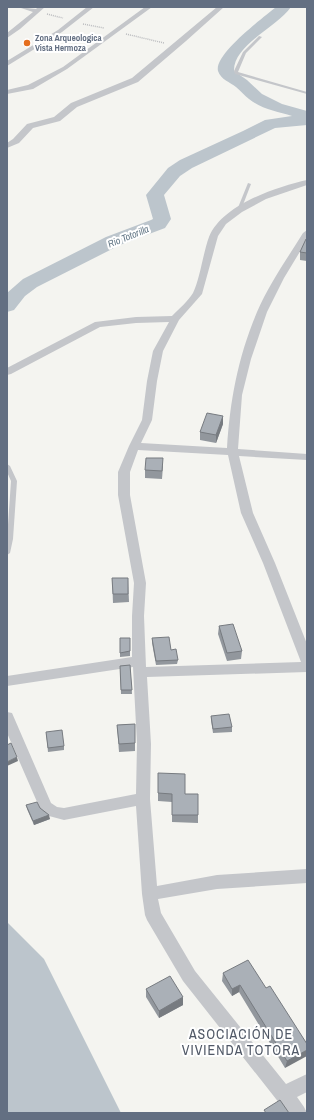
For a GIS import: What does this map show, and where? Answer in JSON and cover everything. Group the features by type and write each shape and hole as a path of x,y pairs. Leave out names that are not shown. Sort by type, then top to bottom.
{"street":[{"path":"22,7 40,9"},
{"path":"7,64 60,31 91,7"},
{"path":"7,92 30,87 65,68 149,7"},
{"path":"7,146 16,141 30,126 57,119 74,105 135,80 222,7"},
{"path":"7,36 40,9"},
{"path":"298,1113 189,976 153,915 143,799 144,744 139,666 138,616 140,583 124,495 124,472 134,446 147,420 152,381 158,351 175,319 196,294 214,236 223,222 239,210 263,197 307,182"},
{"path":"307,233 279,278 262,312 246,359 237,395 232,452 247,513 269,564 307,661"},
{"path":"7,372 98,324 136,320 175,319"},
{"path":"134,446 307,456"},
{"path":"7,681 139,666 247,670 307,667"},
{"path":"7,717 46,807 54,812 64,814 143,799"},
{"path":"150,894 217,882 307,876"},
{"path":"283,1095 307,1083"}],"lane":[{"path":"260,37 244,53 236,73 307,93"},
{"path":"239,210 249,184"},
{"path":"7,466 14,481 10,539 7,553"}],"shaded area":[{"path":"7,922 44,959 121,1113 7,1113"}],"building":[{"path":"306,239 307,253 300,252"},
{"path":"207,413 223,416 216,435 200,432"},
{"path":"146,458 163,458 162,471 145,470"},
{"path":"112,578 128,578 128,594 113,594"},
{"path":"233,624 242,651 227,653 219,626"},
{"path":"169,637 171,650 176,649 178,660 156,661 152,638"},
{"path":"120,638 130,638 130,651 120,653"},
{"path":"130,665 132,690 121,690 120,666"},
{"path":"229,714 232,727 213,729 211,716"},
{"path":"135,724 135,743 119,744 117,725"},
{"path":"62,730 64,746 48,748 46,732"},
{"path":"11,743 17,757 7,762 7,745"},
{"path":"158,773 185,774 185,794 198,794 198,815 172,815 172,794 158,793"},
{"path":"37,802 40,808 49,815 33,821 26,805"},
{"path":"248,960 266,988 270,986 307,1044 307,1050 287,1061 240,985 232,989 223,973"},
{"path":"170,976 183,997 159,1011 146,989"},
{"path":"280,1100 289,1113 266,1113 264,1110"}],"waterway":[{"name":"Rio Totorilla","path":"284,7 233,51 226,66 226,71 229,76 241,83 256,97 276,107 305,115"},
{"name":"Rio Totorilla","path":"7,306 18,292 30,283 113,241 158,224 162,219 155,195 174,172 186,164 249,135 271,123 307,120"}],"place":[{"name":"Zona Arqueologica Vista Hermoza","path":"27,43"}],"district":[{"name":"ASOCIACIÓN DE VIVIENDA TOTORA","path":"241,1042"}]}
